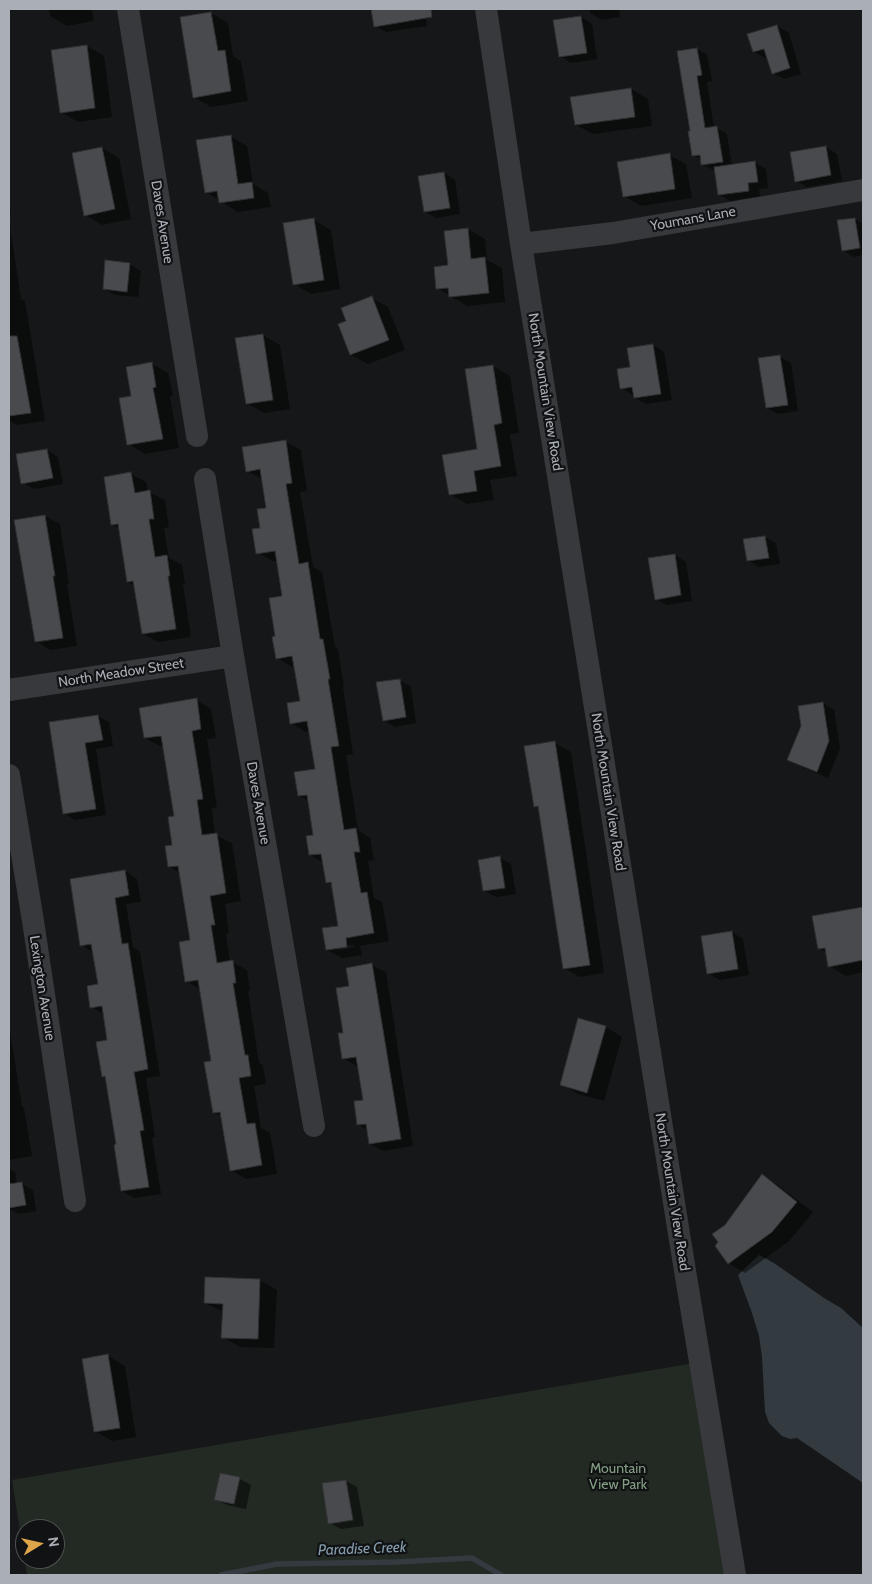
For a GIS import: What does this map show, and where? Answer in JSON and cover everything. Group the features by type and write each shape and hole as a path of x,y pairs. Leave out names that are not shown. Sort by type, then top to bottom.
{"street":[{"name":"Daves Avenue","path":"128,9 197,436"},
{"name":"North Mountain View Road","path":"486,9 521,244 735,1575"},
{"name":"Youmans Lane","path":"521,244 613,233 863,190"},
{"name":"Daves Avenue","path":"205,479 233,656 314,1126"},
{"name":"North Meadow Street","path":"9,690 233,656"},
{"name":"Lexington Avenue","path":"9,775 75,1201"}],"green space":[{"name":"Mountain View Park","path":"700,1362 735,1575 27,1575 26,1569 65,1569 65,1519 18,1519 12,1480"}],"shaded area":[{"path":"759,1255 841,1308 863,1328 863,1483 797,1438 790,1439 782,1436 769,1423 765,1412 759,1336 738,1275"}],"building":[{"path":"371,9 431,9 432,17 374,27"},
{"path":"211,12 218,51 225,50 231,91 193,98 180,17"},
{"path":"581,16 587,53 559,57 553,20"},
{"path":"777,25 790,68 772,74 764,49 753,52 747,34"},
{"path":"87,45 95,108 60,113 51,50"},
{"path":"697,48 702,75 697,76 705,128 717,126 723,162 701,165 700,155 692,156 688,131 690,131 677,51"},
{"path":"631,88 635,117 575,125 570,97"},
{"path":"231,135 238,184 252,182 254,198 219,203 217,191 205,193 196,140"},
{"path":"826,146 831,175 795,182 790,152"},
{"path":"102,147 115,209 84,216 72,153"},
{"path":"670,153 675,189 623,197 617,162"},
{"path":"755,161 758,182 748,183 749,191 718,195 714,167"},
{"path":"444,172 450,208 424,212 418,176"},
{"path":"314,218 324,280 293,285 283,223"},
{"path":"855,218 860,248 842,251 837,220"},
{"path":"468,228 471,259 485,257 489,293 449,297 448,288 436,289 434,267 448,265 444,231"},
{"path":"105,260 130,263 127,292 103,289"},
{"path":"372,296 389,340 350,355 338,324 346,321 341,308"},
{"path":"263,334 273,400 246,404 235,338"},
{"path":"9,336 17,336 31,413 9,416"},
{"path":"653,344 661,394 634,398 632,387 620,389 617,369 630,367 627,348"},
{"path":"780,355 788,405 766,408 758,358"},
{"path":"152,362 156,387 153,388 163,439 127,445 119,398 131,396 126,367"},
{"path":"493,365 502,423 494,425 501,466 474,471 477,491 449,495 442,455 477,449 465,369"},
{"path":"286,440 292,483 286,484 299,564 308,562 320,639 323,639 330,679 328,679 339,746 331,747 344,830 356,828 360,852 354,852 361,893 367,892 374,933 346,938 347,947 326,950 322,928 338,926 331,882 326,883 321,854 309,855 306,836 313,835 307,795 298,796 294,772 315,769 307,721 290,724 287,703 300,701 292,656 276,659 272,637 275,636 269,598 282,596 275,551 256,554 252,529 260,528 257,509 266,508 260,469 246,472 242,447"},
{"path":"47,449 53,478 21,484 16,454"},
{"path":"131,472 135,493 150,490 154,519 149,519 155,557 167,555 170,576 168,576 176,629 142,634 133,581 127,582 118,524 111,525 104,477"},
{"path":"45,515 63,638 35,642 14,520"},
{"path":"765,536 769,558 747,561 743,539"},
{"path":"675,554 681,595 655,600 648,558"},
{"path":"400,679 406,717 383,721 376,682"},
{"path":"197,698 201,729 192,731 203,799 197,800 202,835 217,833 226,893 210,896 215,925 211,925 217,963 233,960 236,983 233,983 245,1055 248,1055 251,1076 239,1078 247,1124 255,1123 262,1165 230,1171 220,1112 213,1113 204,1062 211,1061 198,980 185,982 179,942 190,940 178,866 168,867 165,846 172,845 168,817 174,816 161,736 144,738 139,708"},
{"path":"823,702 829,741 817,772 787,760 801,726 798,706"},
{"path":"98,715 103,740 85,743 96,809 63,814 49,722"},
{"path":"555,741 590,965 563,969 538,806 534,807 524,746"},
{"path":"500,856 505,888 483,891 478,860"},
{"path":"125,870 129,895 115,898 122,944 128,943 148,1069 134,1072 144,1130 140,1131 149,1187 121,1191 114,1145 116,1144 105,1076 102,1077 96,1042 107,1040 102,1006 90,1008 87,986 98,984 91,944 80,946 70,879"},
{"path":"863,907 863,960 828,967 825,948 818,949 812,916"},
{"path":"732,931 738,969 707,974 701,936"},
{"path":"372,963 401,1139 369,1144 366,1124 357,1125 354,1101 363,1100 356,1057 342,1059 338,1033 343,1033 336,988 349,986 346,968"},
{"path":"578,1018 606,1026 587,1093 560,1085"},
{"path":"762,1174 797,1202 772,1232 728,1264 715,1246 718,1242 712,1234 725,1225"},
{"path":"22,1182 26,1205 9,1208 9,1184"},
{"path":"205,1277 260,1279 258,1339 221,1338 223,1304 204,1303"},
{"path":"108,1354 120,1428 94,1432 82,1359"},
{"path":"220,1473 240,1477 234,1504 214,1500"},
{"path":"346,1480 353,1520 328,1524 322,1483"}],"waterway":[{"name":"Paradise Creek","path":"221,1575 277,1564 397,1562 472,1558 501,1575"}]}
